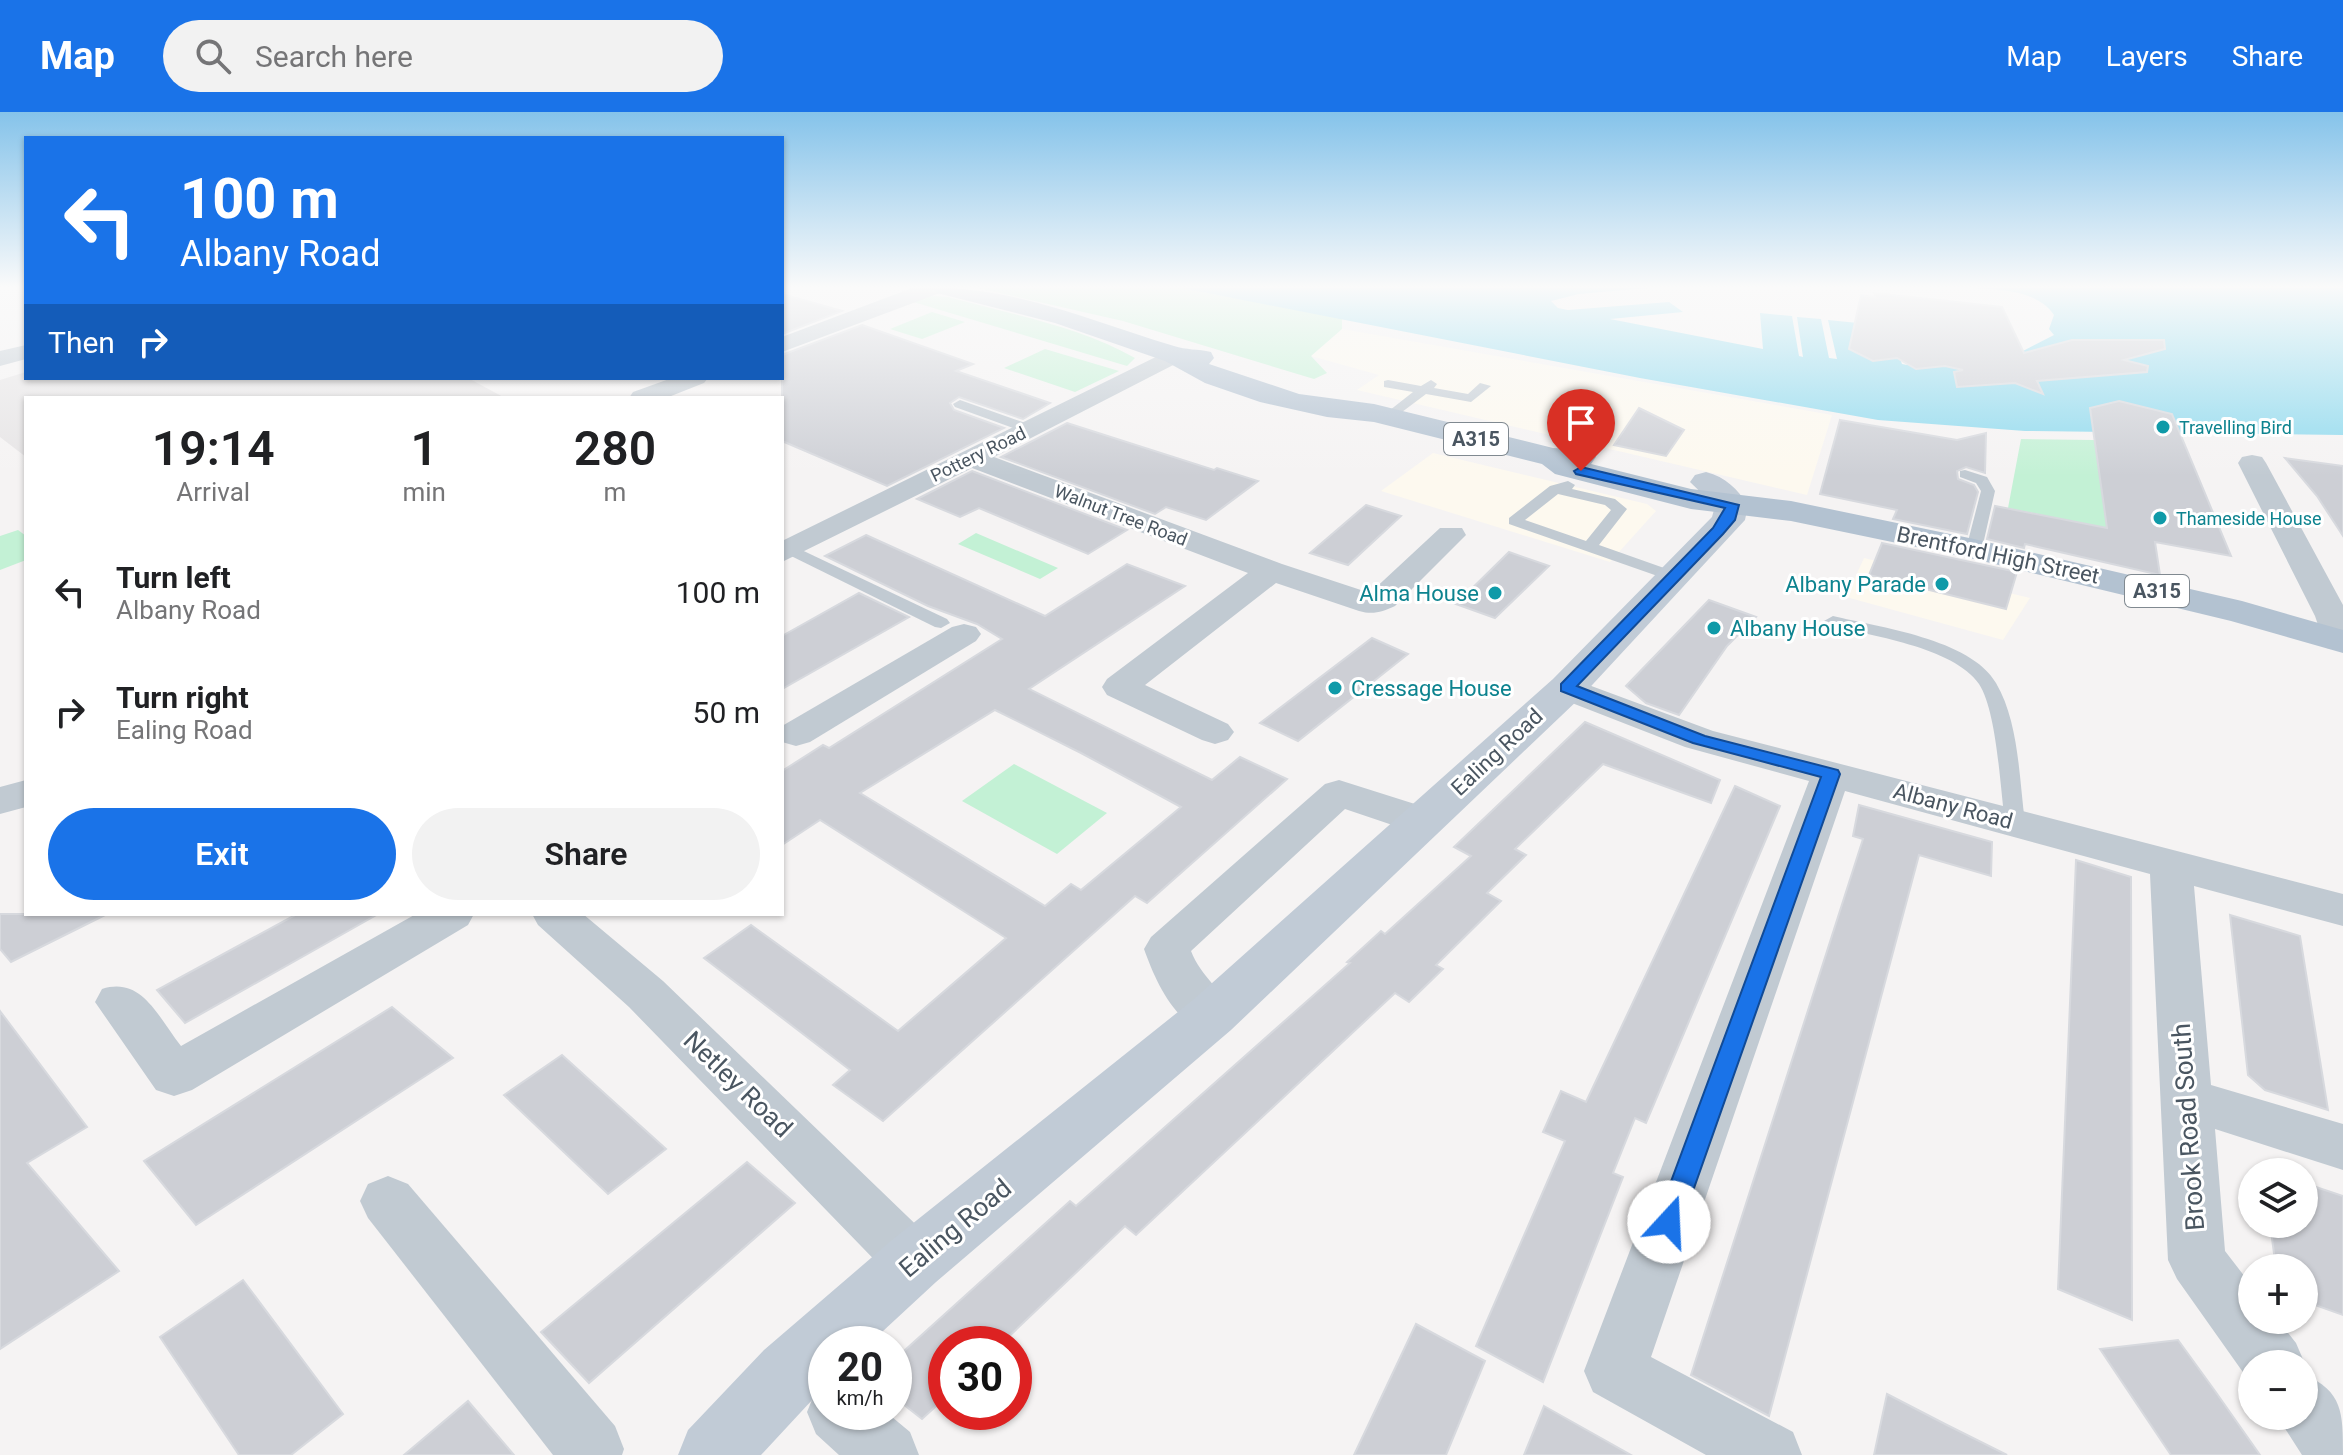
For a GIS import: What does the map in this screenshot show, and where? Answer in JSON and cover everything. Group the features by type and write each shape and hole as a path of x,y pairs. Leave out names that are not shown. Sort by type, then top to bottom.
{"main road":[{"name":"Brentford High Street","path":"1161,351 1211,359 1361,403 1382,415 1553,457 1579,456 1744,490 1791,511"},
{"name":"Brentford High Street","path":"1553,457 1566,467 1595,475 1732,505 1791,511 1974,549 2242,612 2340,641"},
{"name":"A315","path":"1706,482 1718,489 1732,505"},
{"name":"Ealing Road","path":"867,1326 914,1261 1212,1015 1567,688 1728,520 1732,505"},
{"name":"Ealing Road","path":"713,1455 808,1401"}],"street":[{"path":"0,359 24,353"},
{"name":"Pottery Road","path":"786,551 1174,355"},
{"path":"647,396 690,380"},
{"name":"Walnut Tree Road","path":"971,458 1271,571 1371,604 1383,599 1451,535"},
{"path":"2252,463 2332,616 2340,641"},
{"path":"1215,732 1120,687 1271,571"},
{"path":"794,727 952,628"},
{"name":"Albany Road","path":"1567,688 1699,739 2343,910"},
{"path":"1770,1455 1615,1371 1831,774"},
{"path":"1212,1015 1179,980 1167,949 1173,941 1339,793 1422,821"},
{"path":"0,801 24,794"},
{"name":"Brook Road South","path":"2171,866 2197,1260 2264,1350"},
{"path":"119,1002 174,1075 449,916"},
{"name":"Netley Road","path":"556,916 646,994 914,1261"},
{"path":"2187,1099 2343,1147"},
{"path":"388,1201 592,1449 585,1455"},
{"path":"2318,1424 2341,1455"},
{"path":"857,1430 887,1455"}],"lane":[{"path":"1382,415 1389,377 1471,398 1485,386"},
{"path":"1382,415 1428,386"},
{"path":"960,404 1029,429"},
{"path":"1965,474 1982,480 1988,491 1974,549"},
{"path":"1595,475 1555,489 1514,521 1675,577"},
{"path":"1555,489 1610,502 1620,509 1589,547"},
{"path":"786,551 952,628"},
{"path":"1833,621 1954,654 1986,681 1997,715 2015,822"}],"shaded area":[{"path":"1317,351 1465,351 1832,415 1807,495 1357,390 1379,375 1311,356"},
{"path":"24,373 24,380 472,380 501,396 24,396 24,455 0,437 0,380"},
{"path":"1433,453 1647,504 1656,511 1610,562 1381,491"},
{"path":"1864,558 2030,598 2003,640 1846,597"}],"green space":[{"path":"1041,351 1051,351 1119,371 1075,392 1004,368"},
{"path":"1076,351 1120,351 1135,358 1127,366"},
{"path":"1221,351 1317,351 1311,356 1327,373 1314,379"},
{"path":"2021,439 2176,441 2097,455 2107,528 2008,508"},
{"path":"18,530 24,534 24,561 0,570 0,536"},
{"path":"976,533 1058,568 1040,579 958,544"},
{"path":"1014,764 1107,813 1057,854 962,801"}],"water":[{"path":"1501,351 1798,351 1799,356 1803,357 1802,351 1827,351 1829,358 1837,359 1835,351 1897,351 1902,364 1907,365 1906,360 1994,366 2024,351 2343,351 2343,435 2025,431 1878,420"}],"building":[{"path":"794,351 935,351 973,364 956,371 1050,403 1023,419 959,397 950,403 954,410 1004,428 887,486 784,442 784,354"},
{"path":"1852,351 2159,351 2124,360 2148,366 2147,372 2037,381 2043,394 2015,383 1957,387 1954,372 1963,370 1945,366 1916,369 1897,358 1873,361"},
{"name":"Thameside House","path":"2119,401 2172,414 2231,556 2155,542 2160,575 2025,544 2024,548 1987,539 1995,506 2107,528 2090,408"},
{"path":"1639,408 1684,430 1666,456 1614,445"},
{"path":"1840,420 1957,440 1986,433 1985,473 1966,467 1957,471 1958,479 1974,485 1978,492 1967,534 1893,519 1897,510 1820,494"},
{"path":"1067,423 1258,481 1206,520 1166,507 1155,514 1001,457"},
{"path":"2285,458 2343,466 2343,536 2317,496"},
{"path":"972,471 1127,530 1088,554 979,508 960,517 917,499"},
{"path":"1366,505 1401,516 1348,565 1310,553"},
{"path":"866,535 1045,616 1127,564 1185,586 1029,689 1212,780 1240,757 1287,779 1147,903 1135,896 883,1121 833,1085 850,1070 704,958 751,925 898,1031 1006,938 820,820 784,844 784,770 823,745 829,748 1002,639 977,624 928,606 825,556","holes":["995,710 1181,807 1081,890 1071,884 1045,906 860,793"]},
{"path":"1882,543 2017,572 2006,609 1869,575"},
{"name":"Alma House","path":"1509,552 1549,566 1495,618 1456,604"},
{"path":"859,593 909,617 784,688 784,635"},
{"path":"1709,600 1756,617 1727,646 1679,715 1646,703 1626,686"},
{"name":"Cressage House","path":"1372,638 1408,654 1298,741 1260,723"},
{"path":"1585,722 1720,780 1711,803 1603,764 1515,849 1526,855 1487,893 1501,901 1436,965 1443,969 1409,1002 1395,993 1136,1235 1125,1226 1020,1326 932,1326 1070,1201 1076,1206 1350,963 1347,962 1381,931 1385,934 1471,856 1454,847"},
{"path":"1735,786 1780,806 1646,1123 1635,1118 1613,1173 1623,1177 1543,1382 1476,1346 1565,1141 1543,1132 1561,1091 1586,1102"},
{"path":"1859,805 1992,842 1991,876 1919,855 1769,1416 1691,1375 1863,839 1853,836"},
{"path":"2076,860 2131,877 2132,1320 2058,1289"},
{"path":"0,914 103,916 11,962 0,949"},
{"path":"2230,915 2300,936 2328,1110 2265,1090 2248,1075"},
{"path":"293,916 374,916 185,1023 157,990"},
{"path":"392,1007 453,1058 196,1225 144,1161"},
{"path":"0,1011 87,1127 27,1163 119,1271 0,1349"},
{"path":"562,1055 666,1149 608,1194 504,1095"},
{"path":"747,1162 795,1203 589,1383 541,1332"},
{"path":"2318,1188 2343,1196 2343,1315 2318,1306 2318,1254 2274,1254 2272,1238 2318,1238"},
{"path":"243,1280 343,1414 291,1455 239,1455 160,1337"},
{"path":"1416,1324 1485,1361 1446,1455 1354,1455"},
{"path":"928,1329 928,1414 922,1419 912,1411 912,1344"},
{"path":"2178,1340 2238,1424 2238,1430 2242,1430 2260,1455 2171,1455 2100,1349"},
{"path":"1887,1394 1945,1424 2007,1455 1874,1455"},
{"path":"468,1401 514,1455 404,1455"},
{"path":"1544,1406 1631,1455 1524,1455"}],"place":[{"name":"Travelling Bird","path":"2163,427"},
{"name":"Thameside House","path":"2160,518"},
{"name":"Albany Parade","path":"1942,584"},
{"name":"Alma House","path":"1495,593"},
{"name":"Albany House","path":"1714,628"},
{"name":"Cressage House","path":"1335,688"}],"route":[{"path":"1581,471 1691,499 1732,505 1728,520 1567,688 1699,739 1831,774 1669,1222"}]}
